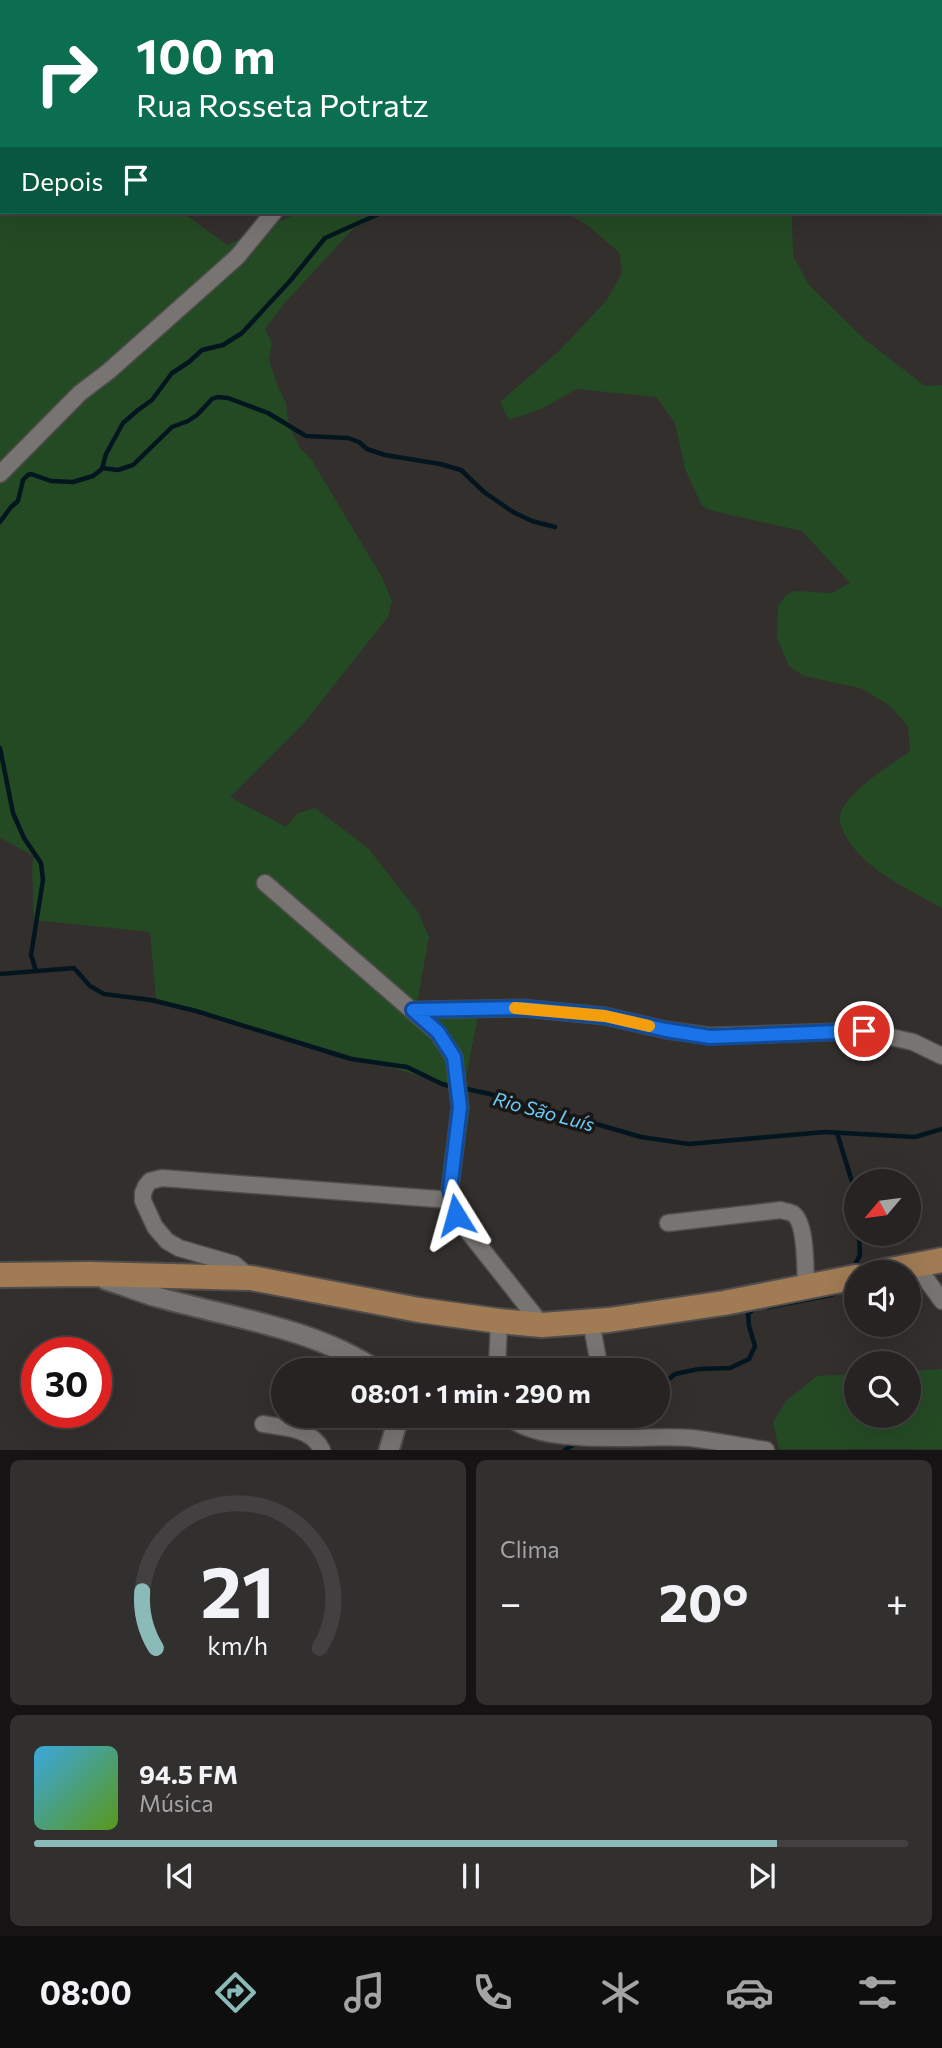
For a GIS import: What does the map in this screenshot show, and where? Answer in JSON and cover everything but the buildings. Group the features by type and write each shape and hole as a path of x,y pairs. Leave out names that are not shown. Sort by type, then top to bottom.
{"main road":[{"path":"921,1264 942,1260"},
{"path":"0,1275 251,1278 419,1310 542,1325 610,1320 724,1303 844,1279"}],"street":[{"path":"0,474 80,393 109,371 237,257 272,214"},
{"path":"265,883 438,1032 454,1057 460,1107 451,1200 456,1215 466,1230 542,1325"},
{"path":"413,1010 536,1010 605,1016 710,1037 864,1031 913,1042 942,1056"},
{"path":"251,1278 234,1264 179,1248 167,1241 155,1227 144,1201 144,1189 150,1181 162,1178 451,1200"},
{"path":"668,1223 781,1210 792,1213 798,1219 802,1230 806,1286"},
{"path":"921,1272 942,1301"},
{"path":"89,1274 158,1297 304,1336 354,1358"},
{"path":"497,1358 499,1321"},
{"path":"591,1321 598,1358"},
{"path":"263,1424 302,1430 318,1442 322,1450"},
{"path":"389,1450 395,1428"},
{"path":"532,1428 571,1437 690,1438 766,1450"}],"green space":[{"path":"0,214 185,214 227,245 296,214 381,214 353,229 283,305 265,329 272,343 269,360 286,403 289,426 300,448 311,459 382,577 392,601 388,617 304,723 230,797 286,827 298,813 315,808 368,848 418,912 429,937 417,1003 479,1009 464,1089 156,998 150,932 34,920 34,856 0,838"},
{"path":"568,214 794,214 793,256 809,285 864,339 925,386 942,385 942,908 887,877 862,858 840,823 841,812 853,795 871,778 910,751 908,726 889,705 860,688 804,676 789,666 777,638 778,606 786,595 795,591 832,593 850,583 802,531 713,511 702,506 685,469 675,423 656,397 577,389 541,409 509,420 500,402 558,352 607,300 622,273 620,253 587,225"},
{"path":"942,1369 942,1449 779,1449 773,1422 786,1401 817,1376 844,1375 844,1428 921,1428 921,1370"}],"waterway":[{"path":"0,522 18,501 23,480 28,475 51,481 73,482 93,476 102,469 106,454 123,423 152,400 172,373 202,350 223,345 242,333 325,238 379,214"},
{"path":"102,468 118,470 133,465 172,427 197,415 212,399 228,398 268,413 306,436 348,438 385,455 461,470 484,492 513,512 555,527"},
{"path":"0,748 13,813 24,838 41,863 43,880 31,955 36,971"},
{"name":"Rio São Luís","path":"0,974 74,968 90,986 104,994 151,1000 196,1011 351,1059 407,1067 454,1087"},
{"name":"Rio São Luís","path":"462,1088 641,1137 689,1144 825,1132 915,1137 942,1129"},
{"path":"837,1133 848,1169"},
{"path":"858,1260 860,1246"},
{"path":"768,1307 841,1291"},
{"path":"670,1378 675,1374 699,1369 730,1368 749,1359 755,1346 748,1314 755,1308"},
{"path":"592,1432 599,1428"},
{"path":"565,1450 576,1443"}],"slow traffic":[{"path":"515,1008 605,1016 649,1026"}],"route":[{"path":"456,1215 450,1189 460,1107 454,1057 438,1032 413,1010 522,1008 605,1016 710,1037 864,1031"}]}
